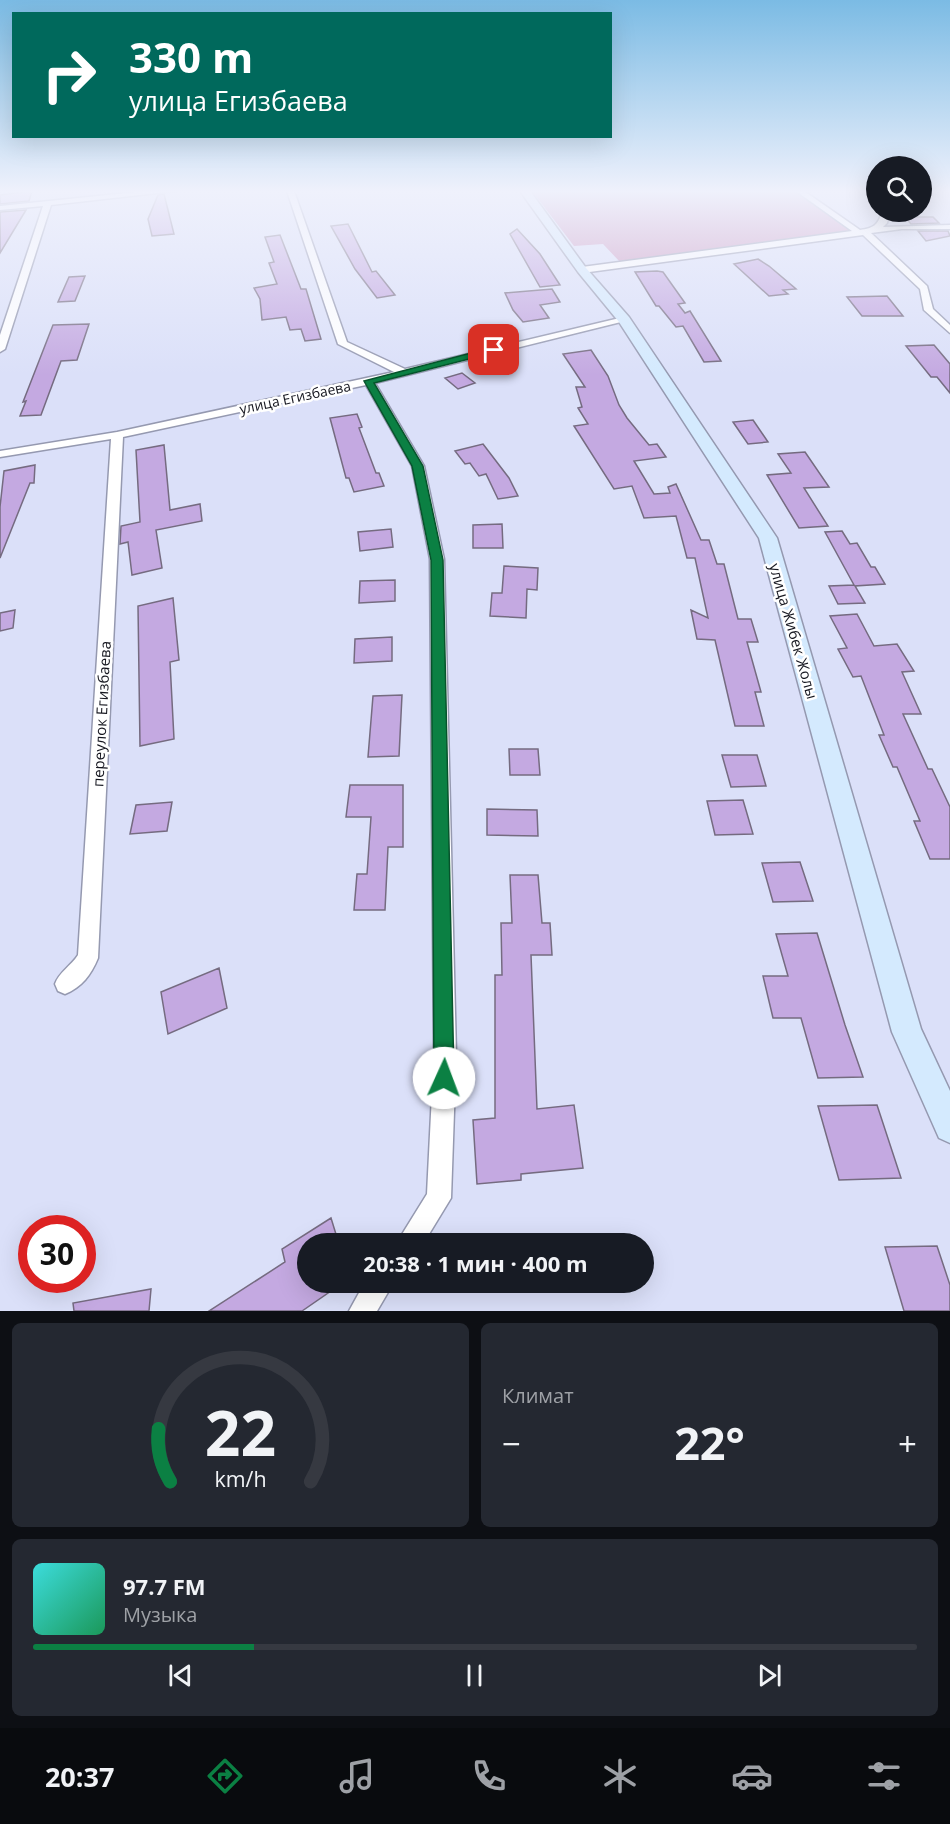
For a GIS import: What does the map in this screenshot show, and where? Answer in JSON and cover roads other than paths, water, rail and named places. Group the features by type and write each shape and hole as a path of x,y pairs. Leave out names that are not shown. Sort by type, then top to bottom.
{"main road":[{"name":"улица Жибек Жолы","path":"569,252 624,320 768,538 907,1032 950,1127"}],"street":[{"path":"0,350 32,252"},
{"path":"311,252 343,344 404,372"},
{"path":"582,270 715,252"},
{"path":"887,252 924,288 929,310 950,330"},
{"name":"улица Егизбаева","path":"0,454 117,435 369,381 624,320"},
{"path":"369,381 418,466 437,560 445,1066 439,1198 415,1233"},
{"name":"переулок Егизбаева","path":"65,984 80,973 88,958 117,435"},
{"path":"362,1311 374,1293"}]}
